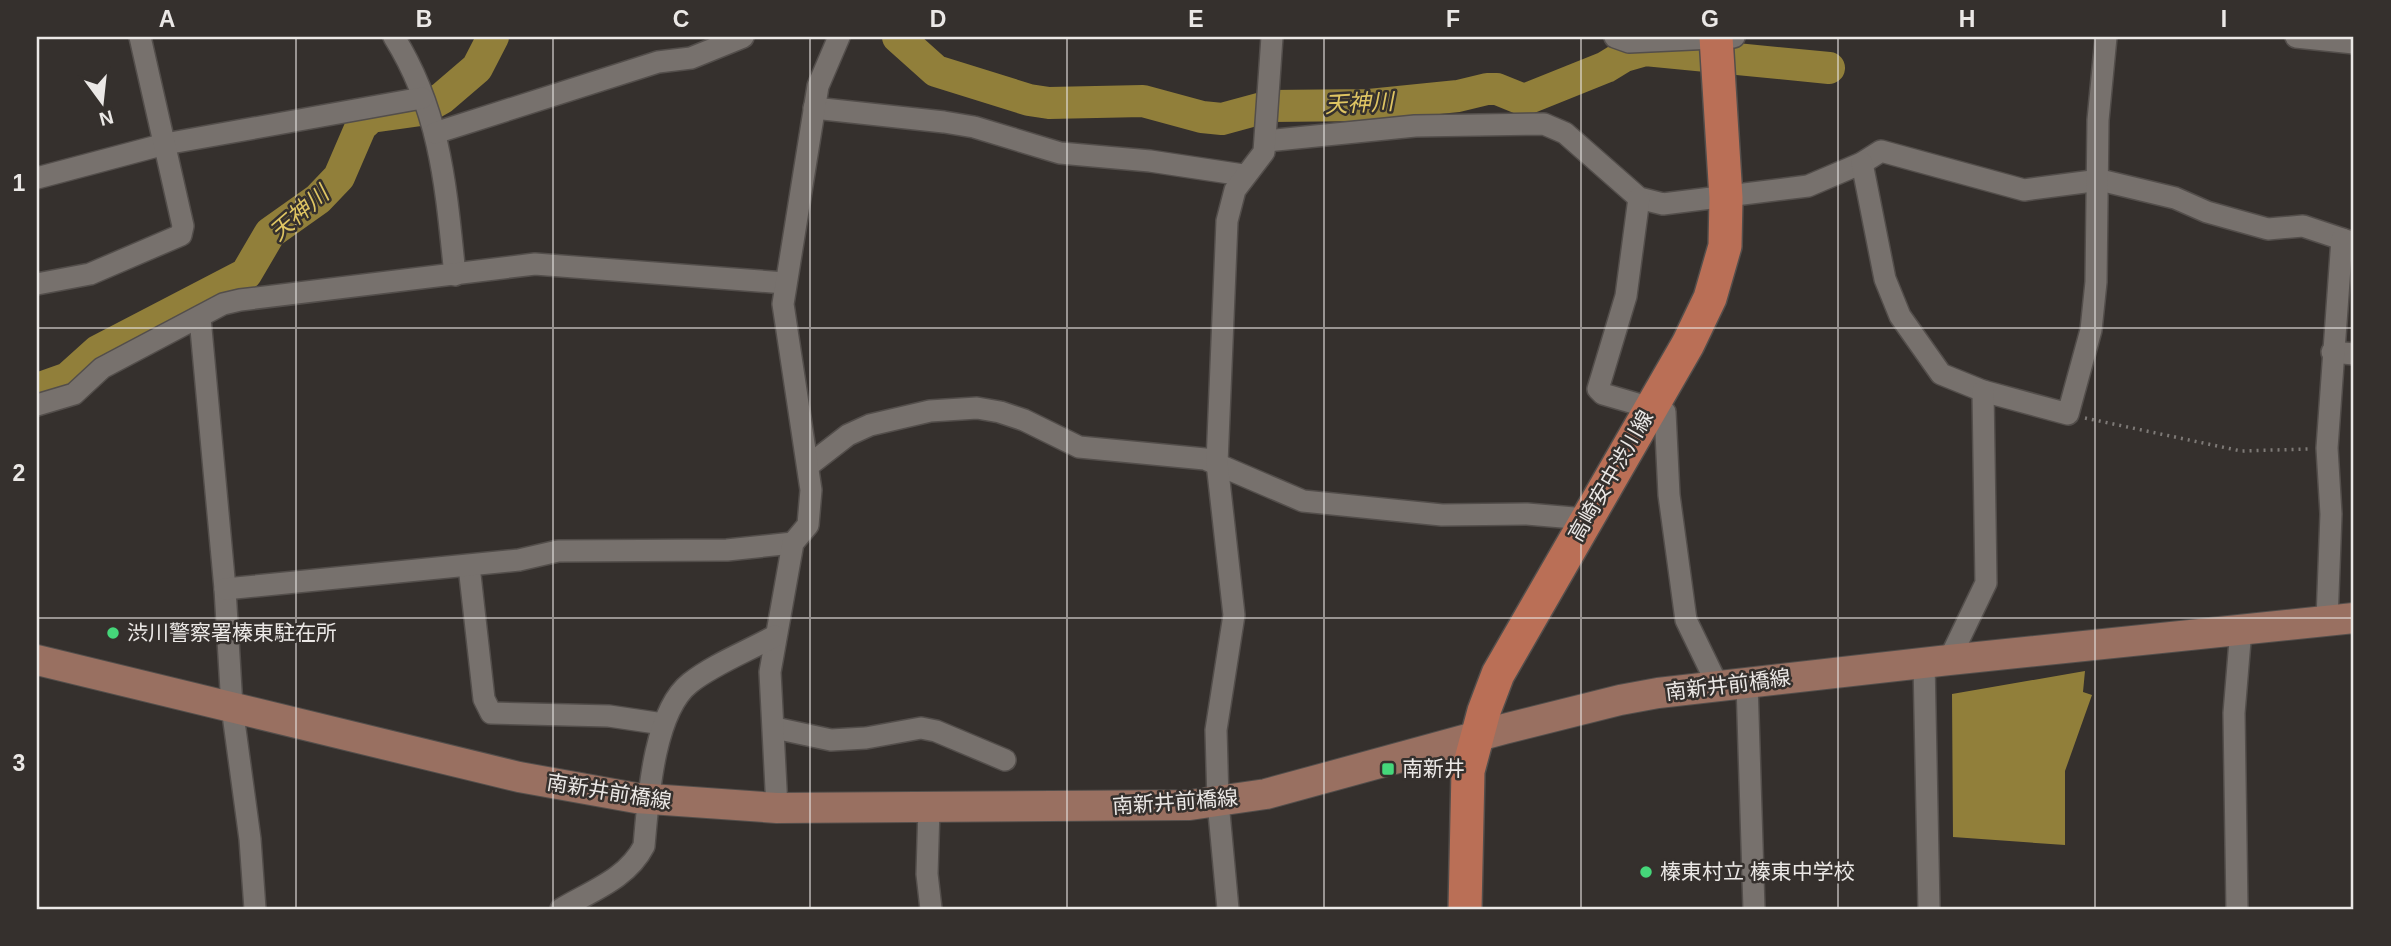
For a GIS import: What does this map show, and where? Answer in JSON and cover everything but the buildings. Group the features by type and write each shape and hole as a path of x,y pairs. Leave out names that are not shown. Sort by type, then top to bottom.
{"main road":[{"name":"高崎安中渋川線","path":"1465,909 1468,771 1476,736 1498,674 1688,344 1710,299 1725,246 1726,198 1720,45"},
{"name":"南新井前橋線","path":"37,660 480,768 650,800 777,808 1190,806 1266,794 1476,736 1620,700 1937,661 2341,619"}],"street":[{"path":"37,284 90,274 181,235 183,226 140,37"},
{"path":"394,37 411,66 436,133 443,161 455,275"},
{"path":"436,133 658,62 691,58 743,37"},
{"path":"777,808 770,672 793,543 808,525 811,490 783,304 814,108 822,71 838,37"},
{"path":"1228,909 1218,802 1216,730 1234,615 1217,463 1227,221 1235,190 1243,176 1259,161 1266,141 1272,37"},
{"path":"1615,37 1629,42 1720,45"},
{"path":"1862,163 1885,279 1899,316 1941,374 1983,391 2068,414 2091,330 2096,282 2100,180 2098,120 2106,37"},
{"path":"2296,37 2354,43"},
{"path":"37,178 165,144 422,98"},
{"path":"814,108 954,123 1060,153 1150,161 1243,176"},
{"path":"1266,141 1415,126 1544,124 1565,134 1639,198 1663,204 1808,186 1881,152 2024,190 2100,180 2175,198 2207,212 2268,229 2303,226 2348,241 2332,352 2327,448 2341,619"},
{"path":"1639,198 1626,296 1598,389 1604,394 1665,412 1669,495 1686,620 1733,685 1754,909"},
{"path":"37,405 74,394 102,368 223,304 240,300 535,264 785,283"},
{"path":"200,318 225,589 232,707 250,839 255,909"},
{"path":"2332,352 2354,354"},
{"path":"1929,909 1937,661 1986,583 1983,391"},
{"path":"808,466 848,435 870,425 930,411 977,408 1024,420 1079,447 1205,459 1279,492 1329,506 1476,517 1527,514 1586,519"},
{"path":"225,589 469,566 519,560 558,551 727,550 793,543"},
{"path":"469,566 484,699 491,713 609,716 663,724"},
{"path":"2237,909 2234,713 2241,629"},
{"path":"561,909 620,875 638,858 644,846 663,724 667,711 688,684 775,636"},
{"path":"775,729 831,740 866,738 921,728 936,731 1005,760"},
{"path":"929,808 927,874 931,909"}],"path":[{"path":"2068,414 2241,452 2327,448"}],"shaded area":[{"path":"2085,671 2083,692 2092,695 2065,771 2065,845 1953,837 1952,694"}],"waterway":[{"name":"天神川","path":"37,389 68,378 98,351 246,274 270,233 318,199 339,177 361,126 371,117 421,110 442,98 477,68 493,37"},
{"name":"天神川","path":"898,37 936,71 1029,100 1049,103 1143,101 1202,117 1222,119 1270,106 1369,105 1458,96 1487,89 1497,89 1524,100 1606,67 1624,56 1645,50 1829,68"}],"place":[{"name":"渋川警察署榛東駐在所","path":"113,633"},
{"name":"南新井","path":"1388,769"},
{"name":"榛東村立 榛東中学校","path":"1646,872"}]}
